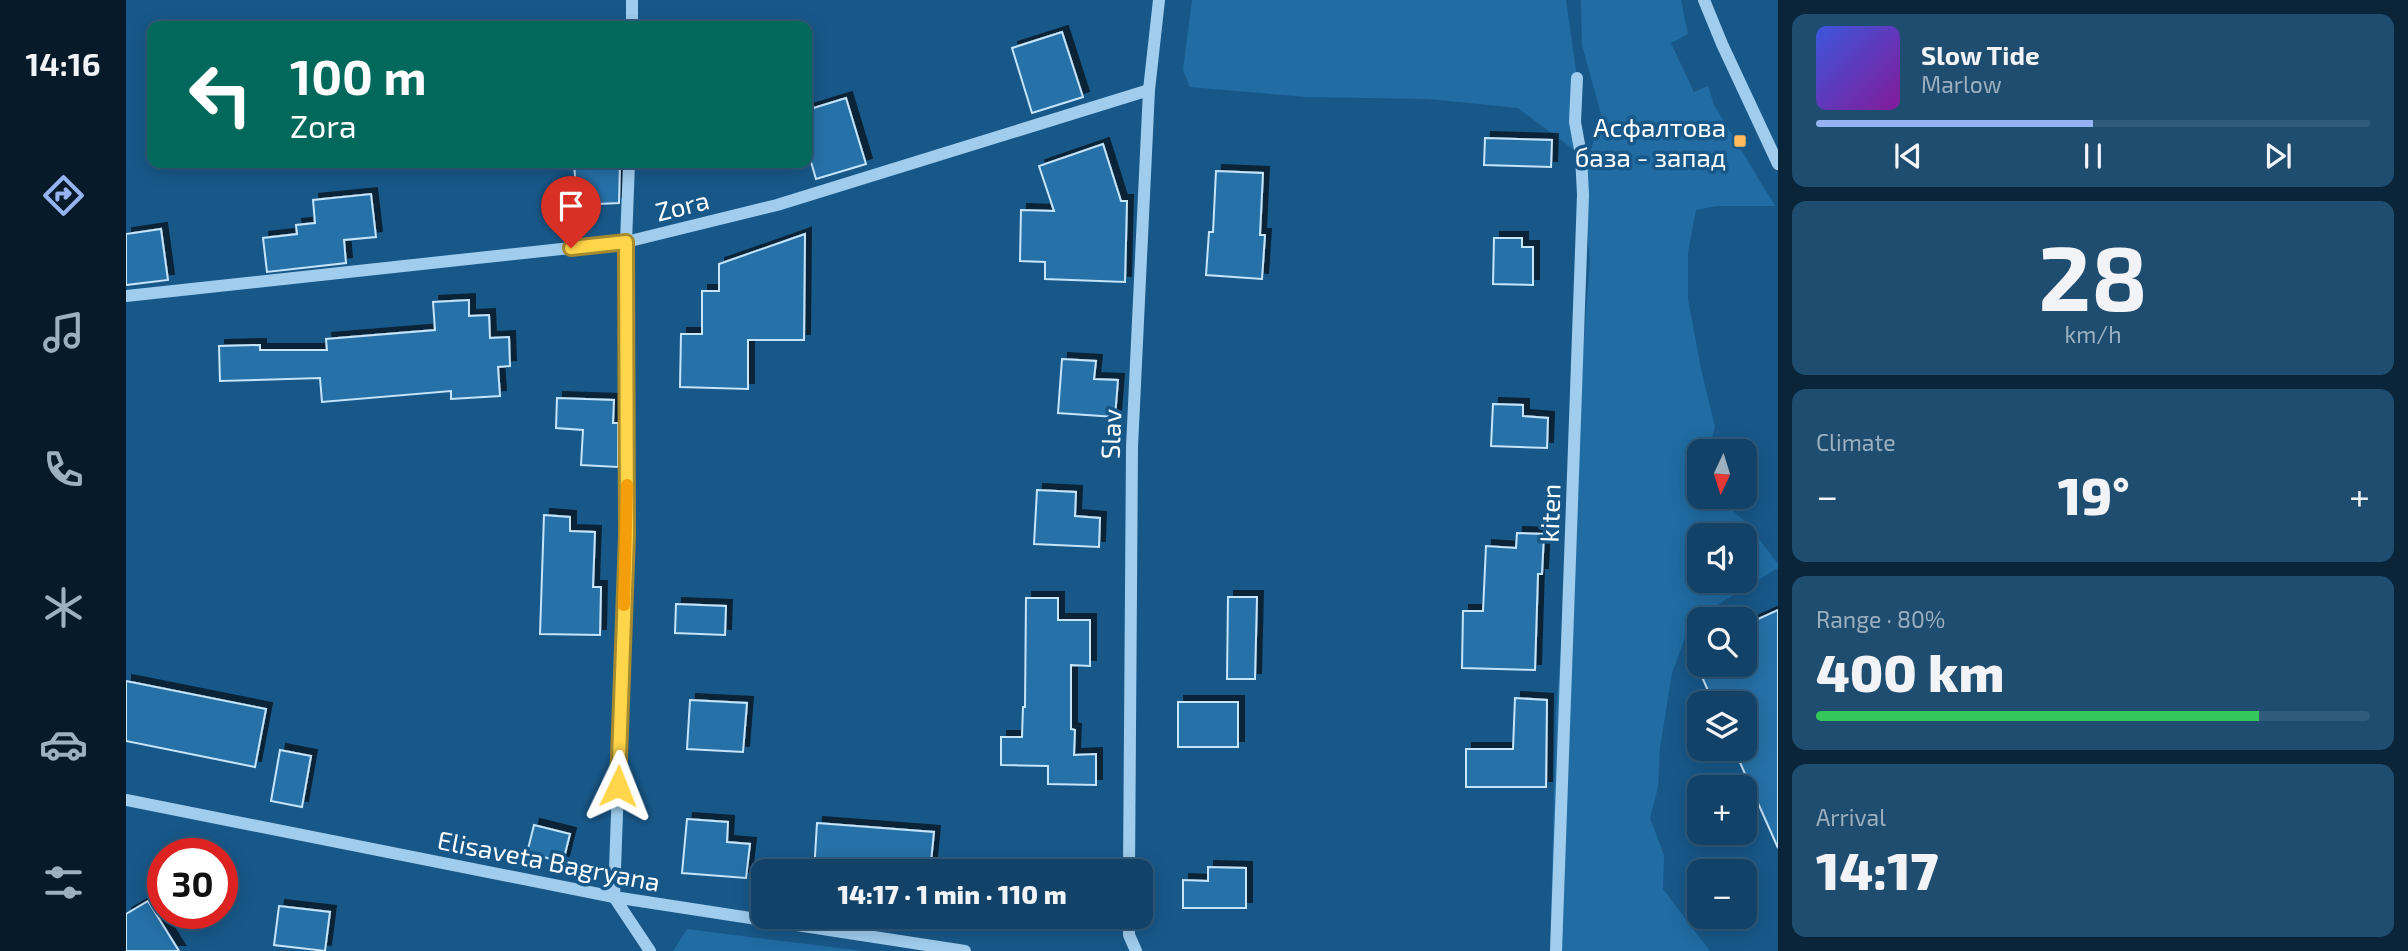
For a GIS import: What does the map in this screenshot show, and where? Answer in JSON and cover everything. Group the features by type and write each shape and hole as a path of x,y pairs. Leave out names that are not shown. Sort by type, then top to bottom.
{"street":[{"path":"632,0 632,21"},
{"name":"Slav","path":"1129,859 1132,447 1149,90 1158,0"},
{"path":"1704,0 1778,164"},
{"name":"kiten","path":"1556,951 1583,195 1581,155 1575,122 1577,78"},
{"name":"Zora","path":"126,296 626,242 776,205 1149,90"},
{"path":"629,168 626,242 627,535 614,897 650,951"},
{"name":"Elisaveta Bagryana","path":"126,800 614,897 965,951"},
{"path":"1129,929 1136,951"}],"shaded area":[{"path":"1192,0 1566,0 1577,78 1581,155 1518,108 1428,99 1306,97 1190,87 1183,70"},
{"path":"1581,0 1681,0 1688,34 1671,43 1694,92 1708,86 1714,105 1775,206 1717,206 1696,210 1688,252 1688,299 1715,427 1712,439 1687,439 1687,509 1730,509 1746,523 1687,523 1687,593 1737,593 1714,607 1687,607 1687,632 1672,673 1660,748 1658,787 1650,818 1664,855 1663,889 1687,921 1687,929 1693,929 1710,951 1550,951 1556,713 1590,260 1583,195 1585,171 1601,114 1582,45"},
{"path":"1757,537 1778,564 1778,568 1757,581"},
{"path":"687,929 863,951 673,951"}],"building":[{"path":"1062,32 1083,97 1032,113 1012,48"},
{"path":"846,98 866,164 816,179 812,165 812,108"},
{"path":"1485,138 1552,140 1551,167 1484,165"},
{"path":"1103,144 1121,201 1127,201 1125,282 1045,279 1045,262 1020,261 1021,210 1054,211 1039,166"},
{"path":"574,168 620,168 619,203 577,205"},
{"path":"1216,171 1263,173 1260,235 1265,235 1262,279 1206,275 1209,232 1213,232"},
{"path":"371,194 376,237 344,240 346,263 267,272 263,238 297,234 296,225 315,223 313,200"},
{"path":"161,229 168,280 126,285 126,234"},
{"path":"805,234 804,340 748,340 748,389 680,387 681,334 702,334 702,291 719,291 719,264"},
{"path":"1494,238 1522,238 1522,247 1533,247 1533,285 1493,284"},
{"path":"469,300 469,316 489,315 490,338 509,337 510,366 498,367 500,396 451,399 451,391 322,402 320,378 220,381 219,346 260,345 260,350 327,350 326,339 435,330 433,302"},
{"path":"1062,359 1096,361 1094,379 1118,380 1115,417 1058,413"},
{"path":"557,398 614,400 613,423 618,423 618,467 581,465 583,430 556,428"},
{"path":"1493,404 1523,405 1523,416 1548,418 1547,448 1491,446"},
{"path":"1037,490 1076,492 1075,516 1100,518 1099,547 1034,544"},
{"path":"544,515 570,517 570,531 595,532 593,587 601,587 600,635 540,634"},
{"path":"1517,533 1544,534 1542,574 1538,574 1535,670 1462,668 1463,611 1483,611 1486,546 1516,548"},
{"path":"1228,597 1257,597 1255,679 1227,679"},
{"path":"1026,598 1058,598 1058,620 1090,620 1090,666 1071,665 1071,729 1075,730 1074,755 1096,754 1096,785 1048,784 1048,766 1001,765 1001,737 1022,737 1025,707"},
{"path":"676,604 726,606 725,635 675,633"},
{"path":"1778,610 1778,848 1757,801 1757,775 1746,775 1739,761 1757,761 1757,691 1708,691 1702,677 1757,677 1757,620"},
{"path":"126,681 266,709 255,767 126,741"},
{"path":"1515,698 1547,700 1546,787 1466,787 1466,749 1513,749"},
{"path":"690,700 747,703 743,752 687,749"},
{"path":"1178,702 1238,702 1238,747 1178,747"},
{"path":"280,750 311,756 302,807 271,801"},
{"path":"687,819 728,822 727,842 750,844 746,878 682,873"},
{"path":"817,823 934,832 931,859 815,859"},
{"path":"534,825 570,834 563,862 527,853"},
{"path":"1208,867 1246,868 1246,908 1183,908 1183,880 1208,881"},
{"path":"147,902 147,929 165,929 179,951 126,951 126,914"},
{"path":"279,906 330,912 325,951 274,945"}],"slow traffic":[{"path":"624,605 627,485"}],"place":[{"name":"Асфалтова база - запад","path":"1740,141"}],"route":[{"path":"571,248 626,242 627,535 618,786"}]}
